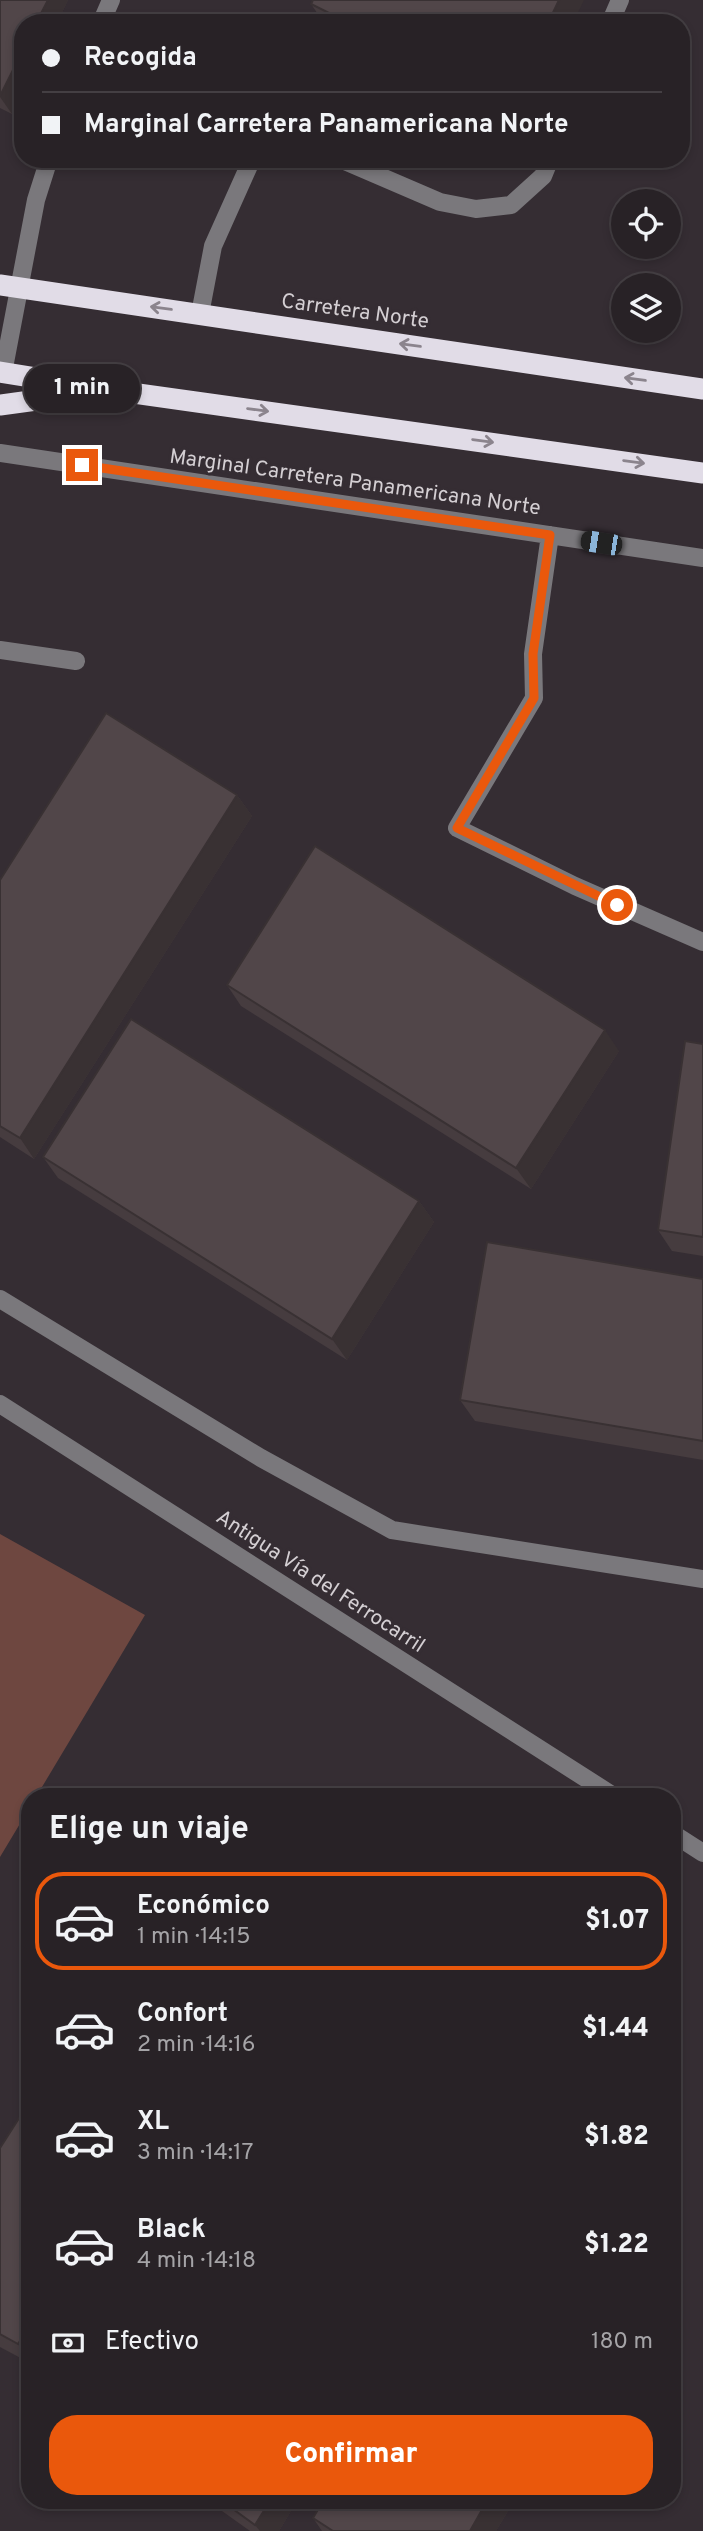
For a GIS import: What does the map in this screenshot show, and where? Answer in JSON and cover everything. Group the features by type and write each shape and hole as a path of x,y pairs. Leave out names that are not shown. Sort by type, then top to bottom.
{"highway":[{"name":"Carretera Norte","path":"9,286 703,388"},
{"path":"1,373 703,473"},
{"path":"0,405 111,390"}],"street":[{"path":"1,373 9,286 46,168"},
{"path":"200,314 213,246 248,168"},
{"path":"361,168 440,202 477,209 511,205 543,176 546,168"},
{"name":"Marginal Carretera Panamericana Norte","path":"0,453 703,558"},
{"path":"550,535 533,654 534,698 457,828 575,886 703,942"},
{"path":"0,650 76,661"},
{"path":"0,1299 261,1458 392,1530 703,1579"},
{"name":"Antigua Vía del Ferrocarril","path":"0,1405 601,1788"},
{"path":"681,1839 703,1853"}],"shaded area":[{"path":"0,1534 145,1615 41,1788 21,1788 21,1822 0,1857"}],"building":[{"path":"0,0 48,0 41,14 14,14 14,68 0,96"},
{"path":"313,0 559,0 552,14 331,14 311,4"},
{"path":"106,713 237,795 20,1138 0,1126 0,880"},
{"path":"315,846 605,1030 516,1168 227,985"},
{"path":"131,1019 419,1201 332,1339 43,1157"},
{"path":"685,1041 703,1044 703,1237 658,1230"},
{"path":"487,1242 703,1279 703,1441 460,1400"},
{"path":"21,2115 21,2339 18,2344 0,2334 0,2148"},
{"path":"233,2509 265,2509 255,2525"},
{"path":"318,2509 482,2509 470,2531 333,2531 313,2518"}],"route":[{"path":"82,465 550,535 533,654 534,698 457,828 617,905"}]}
